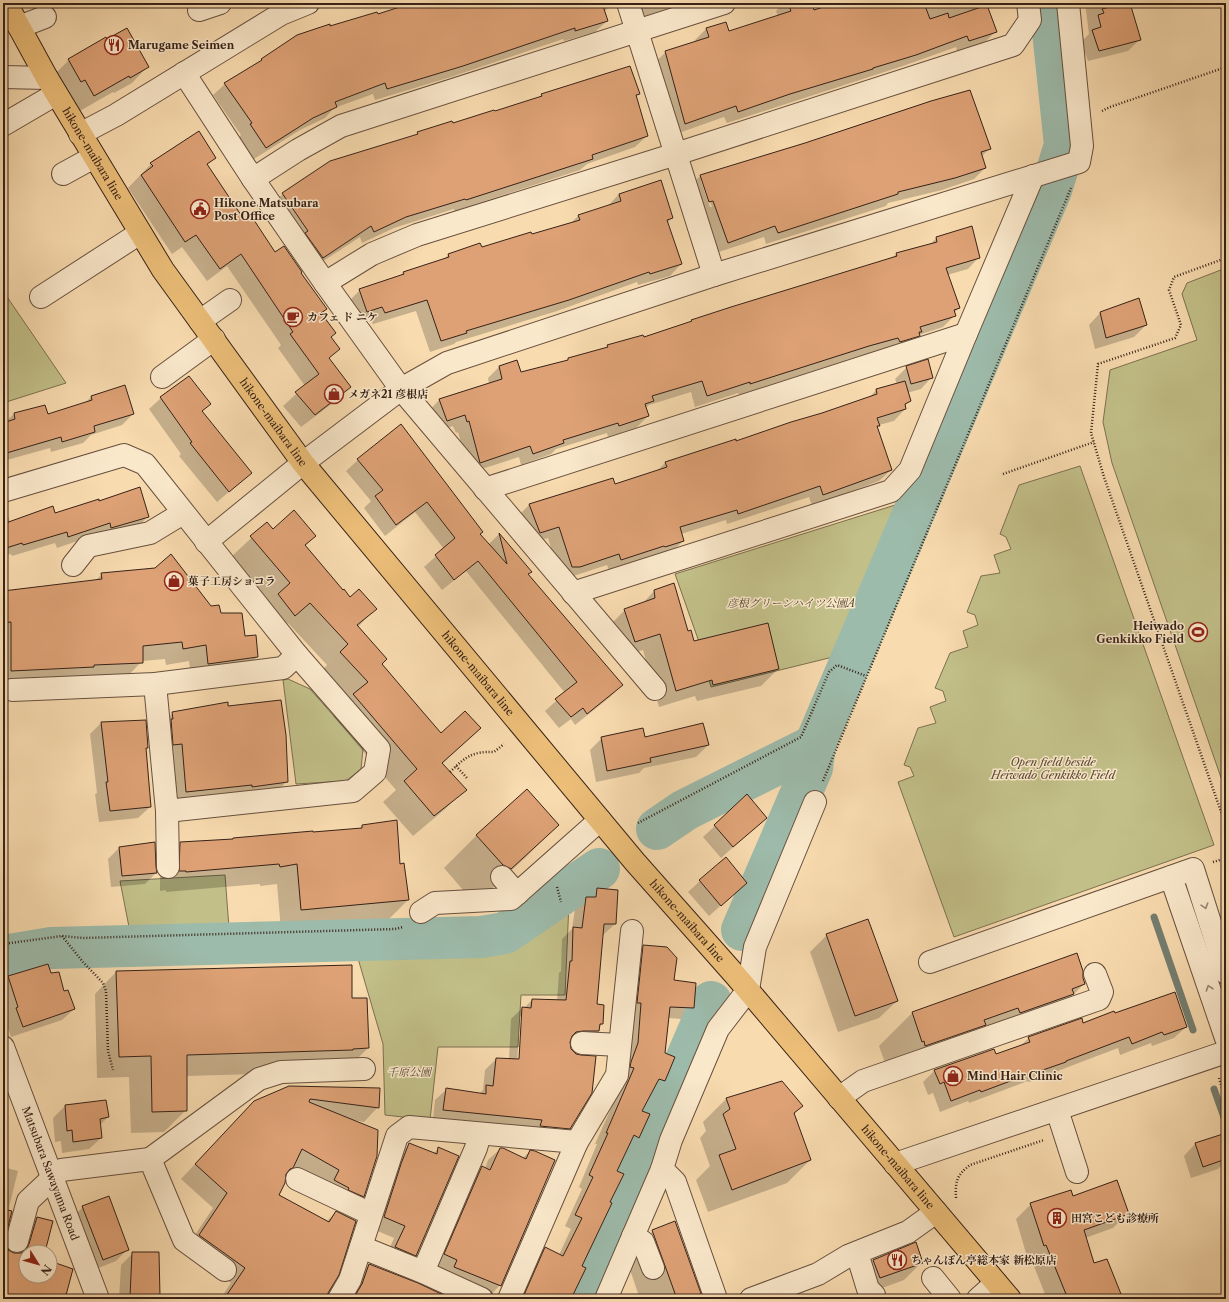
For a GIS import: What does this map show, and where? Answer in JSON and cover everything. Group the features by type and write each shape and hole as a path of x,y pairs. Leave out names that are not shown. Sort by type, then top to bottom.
{"main road":[{"name":"hikone-maibara line","path":"6,3 80,134 163,270 303,463 635,862 748,990 1010,1299"}],"street":[{"path":"200,10 220,3"},
{"path":"80,134 110,118 281,14 308,3"},
{"path":"628,3 714,275"},
{"path":"253,179 298,150 341,126 724,3"},
{"path":"325,283 372,254 417,235 676,154 1012,45 1030,20 1028,3"},
{"path":"206,542 303,463 401,388 446,363 714,275 1075,163 1082,146 1068,3"},
{"path":"19,27 46,17"},
{"path":"184,73 253,179 325,283 401,388 655,689"},
{"path":"3,77 52,86"},
{"path":"3,125 52,86"},
{"path":"63,174 94,157"},
{"path":"573,593 891,491 910,470 966,334 1039,175"},
{"path":"41,297 140,232"},
{"path":"200,321 230,300"},
{"path":"485,489 966,334"},
{"path":"162,377 214,339"},
{"path":"3,491 124,455 145,464 297,655 379,749 375,772 353,791 167,811"},
{"path":"73,565 88,546 150,533 183,513"},
{"path":"12,690 154,684 283,668 297,655"},
{"path":"154,684 167,811 168,867"},
{"path":"606,1299 662,1168 718,1028 748,990 756,947 814,802"},
{"path":"421,912 435,903 511,899 600,820"},
{"path":"930,962 1193,869 1226,973"},
{"path":"502,877 517,894"},
{"path":"1171,877 1226,1038"},
{"path":"509,1299 577,1142 617,1075 632,931"},
{"path":"840,1098 863,1081 1099,1000 1102,992 1095,974"},
{"path":"582,1043 619,1045"},
{"name":"Matsubara Sawayama Road","path":"3,1047 53,1178 90,1294"},
{"path":"895,1164 1226,1052"},
{"path":"17,1241 28,1201 61,1170 150,1159 259,1079 281,1072 364,1069"},
{"path":"1057,1110 1077,1172"},
{"path":"339,1299 350,1280 397,1136 409,1127 577,1142"},
{"path":"424,1272 476,1148 480,1134"},
{"path":"150,1159 184,1240 225,1270"},
{"path":"662,1168 675,1182 716,1299"},
{"path":"297,1179 371,1214"},
{"path":"751,1299 820,1281 856,1253 908,1232 936,1212"},
{"path":"633,1236 643,1242 653,1268"},
{"path":"361,1246 424,1272 482,1299"},
{"path":"856,1253 868,1289 874,1295 875,1299"},
{"path":"933,1278 950,1299"},
{"path":"978,1299 996,1283"}],"path":[{"path":"1080,123 1110,107 1226,67"},
{"path":"814,802 865,676 1068,197 1075,163"},
{"path":"1226,258 1174,277 1169,290 1181,325 1175,338 1098,364 1091,433 1104,477 1226,826"},
{"path":"1003,474 1094,442"},
{"path":"638,823 802,737 829,672 837,665 865,676"},
{"path":"450,772 466,757 482,752 494,752 504,744"},
{"path":"456,766 467,778"},
{"path":"557,885 561,902"},
{"path":"3,944 62,936 82,938 395,928 411,925 421,912"},
{"path":"62,936 83,962 103,983 106,991 108,1051 113,1070"},
{"path":"1224,1094 1226,1101"}],"green space":[{"name":"Heiwado Genkikko Field","path":"1226,268 1226,792 1112,463 1103,422 1110,370 1197,340 1182,294 1187,283"},
{"path":"3,291 66,383 3,403"},
{"name":"Open field beside Heiwado Genkikko Field","path":"1080,466 1214,845 954,937 898,782 914,776 910,767 904,765 918,728 936,723 930,707 946,701 943,691 935,688 950,653 968,647 963,631 978,625 975,615 967,612 981,576 1000,573 994,555 1011,549 1006,537 1000,534 1019,485"},
{"name":"彦根グリーンハイツ公園A","path":"908,501 837,656 711,687 698,639 675,574"},
{"path":"288,679 310,689 363,749 361,769 346,781 296,784 283,680"},
{"path":"225,875 229,928 130,932 120,881"},
{"name":"千原公園","path":"567,898 569,902 565,995 521,995 518,1047 438,1047 430,1120 385,1115 383,1044 357,955 357,949 387,950 495,945 512,938"}],"building":[{"path":"412,3 602,3 608,21 575,31 575,28 463,66 387,89 385,83 335,102 337,107 313,118 266,148 250,124 252,123 224,83 262,60 261,59 297,35 330,24 330,26 377,12 378,14"},
{"path":"788,3 812,3 814,10 836,3 924,3 930,19 948,13 949,18 987,5 997,32 969,41 967,36 916,55 790,94 738,112 736,106 685,124 665,51 709,37 706,28 726,22 729,31 791,11"},
{"path":"1124,3 1130,3 1141,40 1099,51 1092,30 1101,27 1098,15 1104,13 1102,9"},
{"path":"127,28 149,67 130,78 129,76 94,96 85,80 81,82 68,59 106,37 107,39"},
{"path":"630,66 640,94 636,95 648,136 592,155 593,159 466,200 465,199 406,217 374,232 371,226 323,258 305,233 308,231 282,193 330,161 418,134 417,132 452,121 453,123 494,110 495,111 542,96 541,94"},
{"path":"970,90 991,149 981,152 986,168 955,178 898,192 898,194 778,233 775,226 728,243 713,201 709,202 700,175 805,143 931,101"},
{"path":"199,131 216,158 207,164 245,221 252,217 275,252 284,246 327,309 321,313 336,333 331,337 340,349 329,358 351,387 315,415 295,392 319,374 290,334 293,332 241,254 220,269 196,235 185,242 141,175 153,166 150,163"},
{"path":"661,180 673,218 667,220 682,264 650,274 649,272 569,300 466,331 467,333 441,341 427,300 385,313 382,307 367,312 359,289 404,274 403,272 449,257 448,254 480,243 482,247 531,232 532,234 580,220 578,215 621,201 619,194"},
{"path":"972,226 980,258 946,268 960,308 954,310 956,316 920,327 922,332 919,332 920,336 900,342 898,338 869,346 750,384 750,382 707,396 702,381 652,396 654,401 645,404 649,416 619,426 618,423 563,440 564,443 533,454 530,446 480,463 469,421 467,422 465,415 447,421 439,399 502,379 499,366 517,360 521,372 568,360 568,358 608,347 607,345 643,335 644,337 731,307 897,256 896,253 937,242 936,237"},
{"path":"1139,298 1147,325 1106,338 1100,312"},
{"path":"928,359 933,378 911,384 906,366"},
{"path":"189,376 211,404 202,411 252,473 229,492 190,443 192,442 160,397"},
{"path":"905,381 911,401 905,404 906,409 877,418 880,426 877,426 892,470 823,495 820,486 738,514 737,510 680,527 684,541 621,560 619,554 580,567 572,567 559,527 540,533 529,504 613,478 615,484 667,467 665,462 822,413 877,394 876,389"},
{"path":"125,385 134,414 94,426 95,432 62,442 61,437 3,454 3,423 15,419 14,413 45,405 48,414 92,400 91,396"},
{"path":"401,424 483,532 480,534 507,564 499,533 532,572 528,574 623,685 587,714 583,708 571,717 555,699 577,682 478,561 454,580 435,555 455,538 427,502 396,525 375,496 383,490 357,459"},
{"path":"140,487 149,517 111,528 110,523 68,537 67,532 23,545 22,543 3,549 3,524 53,506 55,513 99,499 99,501"},
{"path":"294,510 316,536 305,545 350,597 359,589 377,609 357,625 387,659 382,664 422,711 441,733 465,711 481,728 442,763 467,790 434,816 404,781 417,769 353,694 368,682 340,652 348,644 310,603 295,616 278,594 290,583 250,536 267,522 273,529"},
{"path":"171,554 211,606 219,605 221,613 242,613 245,636 256,635 258,657 208,664 206,645 183,649 182,642 143,646 143,663 11,671 11,622 3,623 3,591 102,579 101,573 155,568"},
{"path":"674,583 688,631 691,630 694,641 768,623 779,669 713,685 712,680 676,691 660,634 635,642 624,609 655,598 654,590"},
{"path":"281,700 286,735 288,782 252,787 252,785 186,792 182,744 173,745 171,719 173,719 172,712 228,702 228,706"},
{"path":"146,720 148,748 146,748 151,807 110,811 101,722"},
{"path":"703,723 709,745 650,758 651,762 607,771 601,737 643,728 645,737"},
{"path":"527,789 559,825 511,869 503,865 476,835"},
{"path":"747,794 767,818 733,847 714,825"},
{"path":"397,820 400,864 404,863 409,900 301,910 297,864 280,867 279,864 186,872 179,871 180,842 362,828 362,825"},
{"path":"155,842 157,873 122,876 119,847"},
{"path":"726,857 747,883 721,906 699,880"},
{"path":"597,888 618,890 616,924 604,924 597,1004 604,1005 603,1024 600,1024 599,1031 576,1032 572,1036 570,1042 571,1049 576,1054 596,1056 592,1093 570,1129 540,1126 542,1120 443,1110 446,1088 486,1094 486,1085 493,1086 496,1058 519,1059 522,1007 531,1008 532,999 566,1000 570,961 572,961 573,927 582,928 586,897 596,897"},
{"path":"868,919 898,1001 855,1016 826,934"},
{"path":"643,945 667,947 677,958 674,980 696,983 694,1008 670,1007 665,1053 675,1057 665,1081 659,1079 642,1111 650,1114 639,1138 634,1135 617,1171 624,1174 582,1266 586,1268 571,1299 533,1299 524,1295 545,1247 563,1256 582,1218 575,1215 593,1177 589,1175 608,1133 606,1133 634,1068 630,1067 638,1043 641,1003 637,1003"},
{"path":"1077,953 1083,971 1085,984 1072,989 1074,994 1020,1013 1018,1008 984,1020 986,1025 925,1046 924,1041 922,1042 912,1012"},
{"path":"48,964 51,973 59,972 64,991 68,990 75,1009 23,1027 16,1008 18,1007 8,976"},
{"path":"352,965 352,998 367,998 369,1048 353,1050 187,1055 187,1111 152,1112 151,1056 119,1057 116,971"},
{"path":"1175,992 1187,1027 1164,1035 1162,1032 1132,1044 1129,1037 1066,1062 951,1101 944,1082 940,1084 934,1070 994,1049 996,1054 1030,1042 1028,1037 1082,1018 1083,1023 1114,1011 1115,1013"},
{"path":"782,1081 803,1106 794,1113 811,1160 732,1190 719,1155 736,1149 723,1114 730,1109 726,1098"},
{"path":"289,1086 380,1088 379,1108 310,1099 309,1102 378,1130 377,1156 364,1197 348,1190 349,1188 334,1180 339,1170 302,1149 293,1168 286,1174 285,1183 279,1195 329,1222 336,1211 356,1221 339,1275 328,1293 327,1299 224,1299 245,1268 199,1235 227,1193 195,1164 254,1101"},
{"path":"106,1100 109,1117 100,1119 102,1138 73,1142 72,1130 67,1131 65,1105"},
{"path":"1223,1134 1226,1144 1226,1159 1203,1167 1195,1143"},
{"path":"409,1143 437,1154 438,1147 459,1156 416,1256 395,1247 405,1226 384,1217"},
{"path":"500,1148 526,1159 530,1150 555,1160 501,1286 454,1267 457,1260 444,1254 482,1166 490,1170"},
{"path":"1117,1180 1129,1214 1084,1230 1094,1263 1107,1259 1123,1299 1068,1299 1046,1245 1044,1246 1030,1203 1071,1190 1073,1196"},
{"path":"109,1196 129,1250 103,1260 82,1206"},
{"path":"3,1209 12,1211 5,1238 5,1244 8,1250 18,1253 18,1284 58,1284 58,1264 73,1269 65,1299 3,1299"},
{"path":"37,1217 53,1221 47,1244 29,1244"},
{"path":"675,1221 703,1299 677,1299 652,1230"},
{"name":"ちゃんぽん亭総本家 新松原店","path":"916,1242 923,1263 880,1278 873,1260"},
{"path":"132,1252 159,1252 160,1297 130,1297"},
{"path":"369,1264 418,1283 452,1299 353,1299 362,1284"}],"waterway":[{"path":"742,930 812,768 815,745 1051,190 1065,145 1050,3"},
{"path":"657,829 685,810 815,745"},
{"path":"3,956 51,948 481,937 505,933 599,869"},
{"path":"1154,917 1193,1030"},
{"path":"583,1299 711,1002"},
{"path":"1214,1089 1226,1123"}],"place":[{"name":"Marugame Seimen","path":"114,45"},
{"name":"Hikone Matsubara Post Office","path":"200,209"},
{"name":"カフェ ド ニケ","path":"293,317"},
{"name":"メガネ21 彦根店","path":"334,394"},
{"name":"菓子工房ショコラ","path":"174,581"},
{"name":"Heiwado Genkikko Field","path":"1198,632"},
{"name":"Mind Hair Clinic","path":"953,1076"},
{"name":"田宮こども診療所","path":"1057,1218"},
{"name":"ちゃんぽん亭総本家 新松原店","path":"897,1260"}]}
